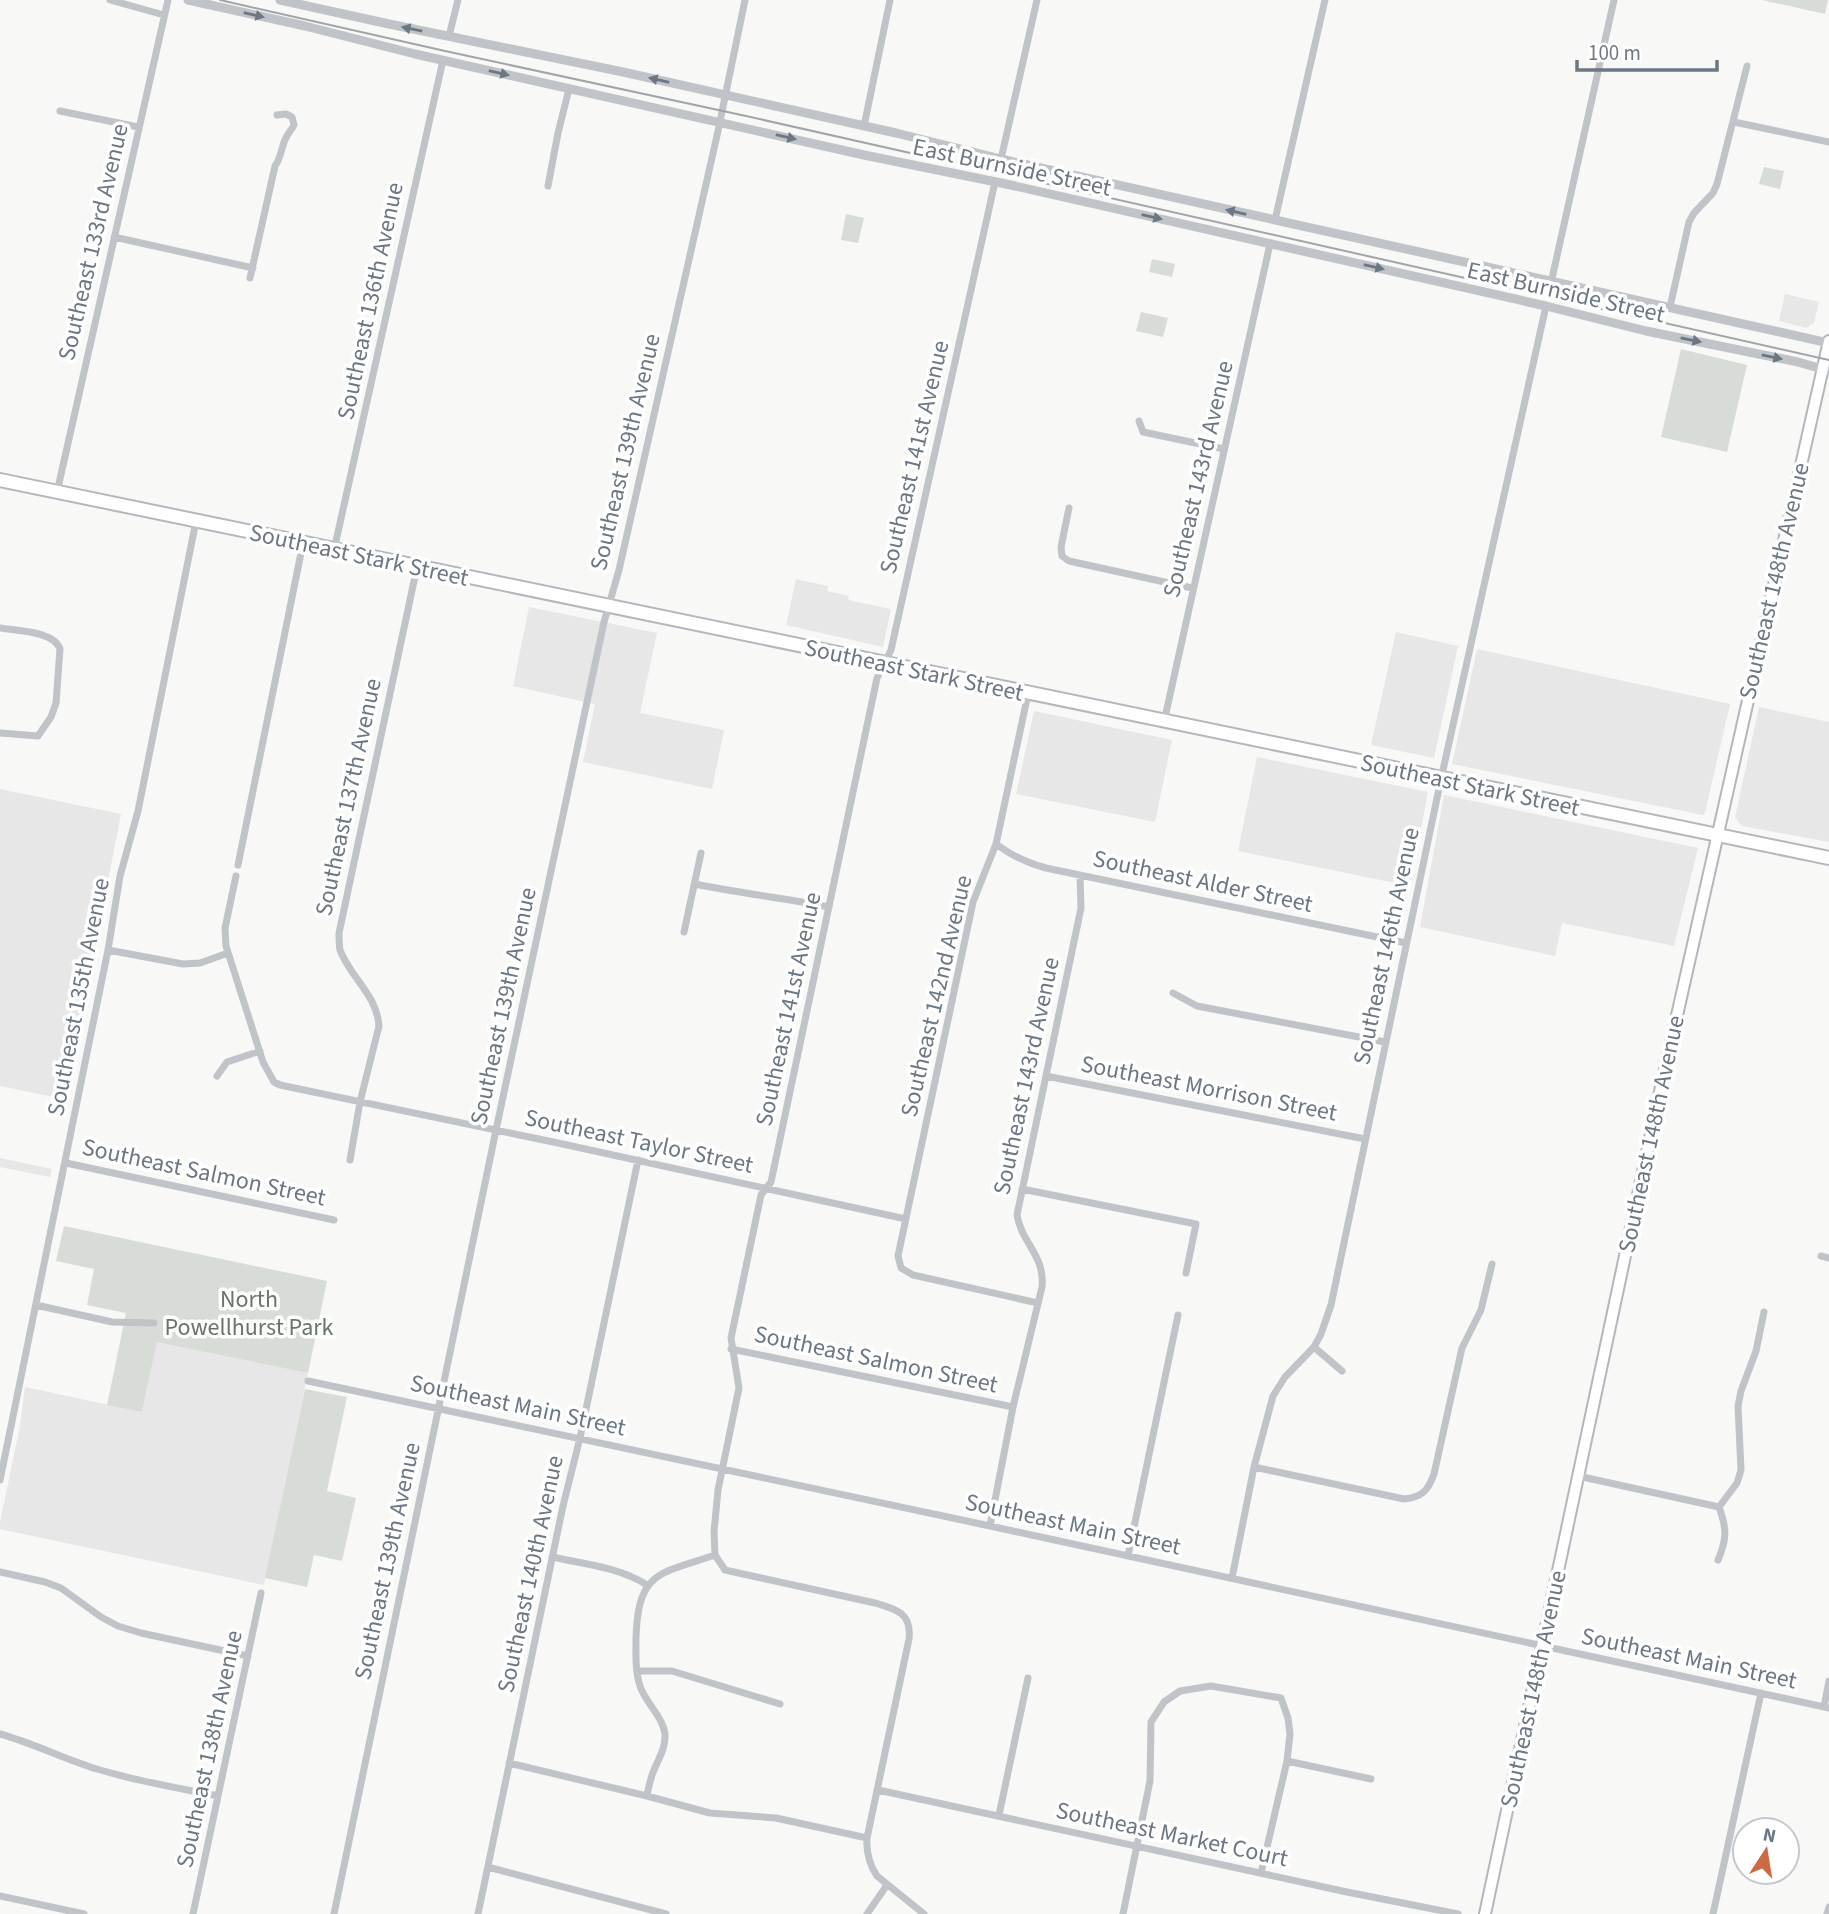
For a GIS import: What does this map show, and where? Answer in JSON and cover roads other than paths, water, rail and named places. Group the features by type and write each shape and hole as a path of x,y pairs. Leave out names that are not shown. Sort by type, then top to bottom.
{"main road":[{"name":"Southeast 148th Avenue","path":"1485,1914 1664,1073 1826,370 1829,343"},
{"name":"Southeast Stark Street","path":"0,480 1829,858"}],"street":[{"path":"110,0 164,15"},
{"name":"Southeast 133rd Avenue","path":"57,492 167,0"},
{"name":"East Burnside Street","path":"188,0 569,89 864,155 995,181 1826,370"},
{"name":"East Burnside Street","path":"280,0 322,5 449,36 585,63 1551,283 1829,343"},
{"path":"449,36 458,0"},
{"name":"Southeast 139th Avenue","path":"334,1914 601,635 616,580 720,122 745,0"},
{"path":"864,126 890,0"},
{"path":"1001,159 1037,0"},
{"path":"1275,220 1325,0"},
{"path":"1551,283 1614,0"},
{"name":"Southeast 136th Avenue","path":"334,550 443,60"},
{"path":"1670,307 1689,222 1713,193 1717,184 1747,66"},
{"path":"548,186 569,89"},
{"path":"60,111 138,128"},
{"path":"250,278 275,166 280,159 286,137 294,125 292,117 286,114 277,115"},
{"path":"1734,122 1829,142"},
{"name":"Southeast 141st Avenue","path":"715,1555 715,1513 739,1388 731,1338 761,1195 771,1182 777,1155 877,678 891,650 995,181"},
{"path":"114,237 253,268"},
{"name":"Southeast 143rd Avenue","path":"1164,722 1270,244"},
{"name":"Southeast 146th Avenue","path":"1232,1578 1254,1467 1273,1396 1285,1377 1314,1347 1331,1305 1441,779 1546,306"},
{"path":"1139,421 1143,432 1224,449"},
{"path":"1069,508 1061,547 1062,556 1069,561 1192,588"},
{"name":"Southeast 135th Avenue","path":"0,1480 66,1163 120,876 140,801 196,521"},
{"path":"238,864 303,543"},
{"name":"Southeast 137th Avenue","path":"360,1102 379,1026 378,1014 339,948 339,933 417,567"},
{"path":"0,628 48,636 58,642 60,649 56,703 51,717 38,736 0,733"},
{"name":"Southeast 142nd Avenue","path":"1028,694 996,844 973,902 898,1256 901,1268 913,1275 1038,1303"},
{"name":"Southeast Alder Street","path":"996,844 1013,857 1029,864 1406,943"},
{"path":"684,932 701,853"},
{"name":"Southeast 143rd Avenue","path":"990,1526 1043,1275 1035,1253 1019,1227 1017,1215 1081,908 1080,875"},
{"path":"217,1076 227,1062 260,1051 228,953 225,928 236,876"},
{"path":"695,884 829,907"},
{"path":"108,950 183,964 200,963 228,953"},
{"path":"1173,993 1197,1006 1385,1042"},
{"name":"Southeast Taylor Street","path":"260,1051 269,1074 274,1082 280,1085 906,1219"},
{"name":"Southeast Morrison Street","path":"1046,1076 1366,1139"},
{"path":"350,1160 360,1102"},
{"name":"Southeast 140th Avenue","path":"478,1914 638,1160"},
{"name":"Southeast Salmon Street","path":"66,1163 334,1220"},
{"path":"1021,1189 1196,1224 1186,1273"},
{"path":"1254,1467 1404,1499 1415,1498 1424,1492 1434,1474 1462,1348 1482,1310 1492,1264"},
{"path":"36,1305 112,1322 154,1324"},
{"path":"1719,1507 1737,1483 1741,1470 1738,1406 1756,1351 1765,1312"},
{"path":"1128,1556 1178,1315"},
{"path":"1314,1347 1342,1371"},
{"name":"Southeast Salmon Street","path":"731,1349 1013,1407"},
{"name":"Southeast Main Street","path":"308,1381 1826,1707"},
{"path":"1578,1476 1719,1507"},
{"path":"1718,1560 1725,1545 1726,1533 1719,1507"},
{"path":"647,1796 665,1744 664,1730 640,1688 637,1671 639,1602 647,1585 662,1574 715,1555 725,1570 891,1608 907,1620 910,1633 866,1850 877,1876 924,1914"},
{"path":"552,1557 616,1571 647,1585"},
{"path":"0,1572 61,1588 118,1626 248,1656"},
{"name":"Southeast 138th Avenue","path":"194,1914 261,1593"},
{"path":"637,1671 672,1671 780,1704"},
{"path":"999,1815 1028,1678"},
{"path":"1826,1707 1829,1681"},
{"path":"1123,1914 1150,1781 1152,1722 1164,1702 1180,1691 1211,1686 1281,1698 1288,1717 1290,1734 1287,1761 1261,1873"},
{"path":"1713,1914 1761,1693"},
{"path":"0,1734 132,1779 218,1796"},
{"path":"1287,1761 1371,1779"},
{"path":"509,1763 710,1813 776,1818 867,1838"},
{"name":"Southeast Market Court","path":"878,1790 1458,1914"},
{"path":"488,1867 666,1914"},
{"path":"867,1914 887,1885"},
{"path":"0,1896 84,1914"},
{"path":"1828,1914 1829,1907"}],"tram line":[{"path":"220,0 1829,360"}],"park label":[{"name":"North Powellhurst Park","path":"249,1313"}]}
